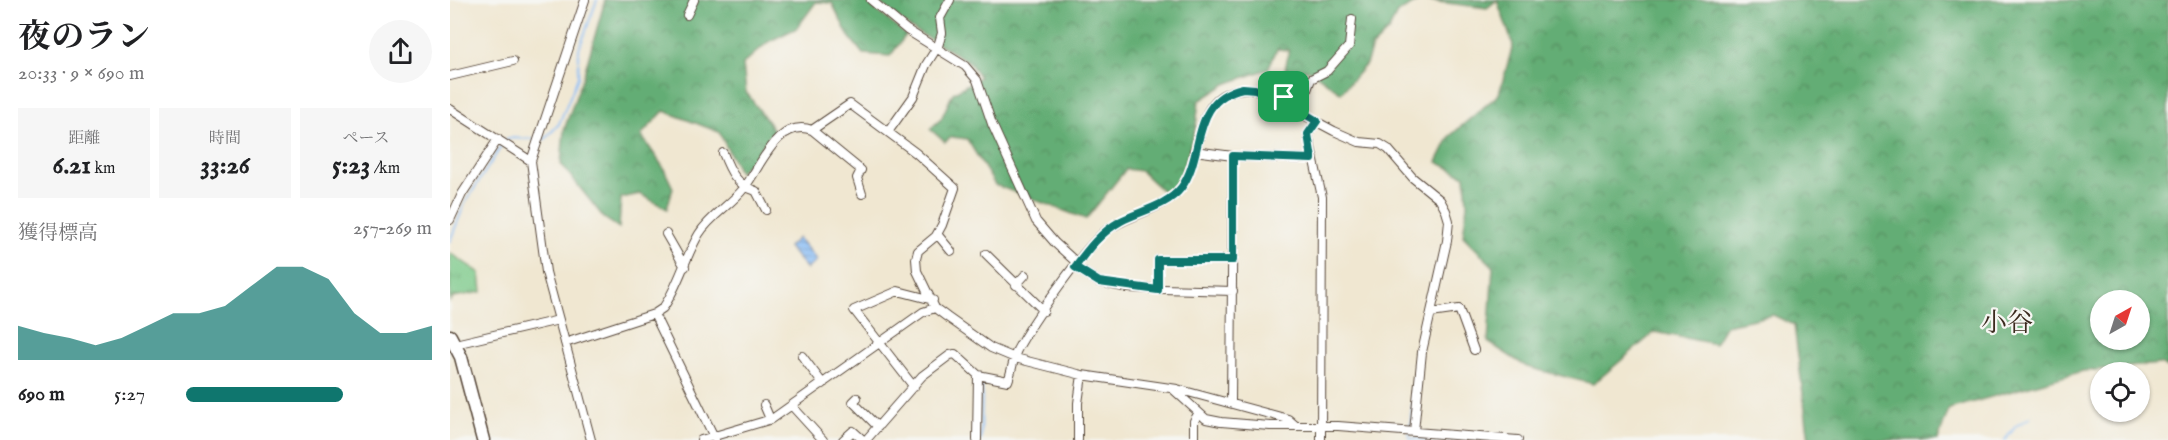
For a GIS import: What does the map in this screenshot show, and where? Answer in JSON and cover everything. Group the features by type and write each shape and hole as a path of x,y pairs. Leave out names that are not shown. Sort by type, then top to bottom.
{"highway":[{"path":"452,342 464,365 483,440"}],"street":[{"path":"585,0 539,143 531,161 546,272 591,440"},
{"path":"687,15 694,0"},
{"path":"871,0 936,49 965,66 977,80 992,124 1036,221 1076,265 1099,282 1158,290 1233,291"},
{"path":"888,132 913,97 936,49 942,33 940,18 950,0"},
{"path":"1300,111 1311,79 1327,71 1349,46 1352,19"},
{"path":"450,76 513,61"},
{"path":"1282,99 1290,78"},
{"path":"843,440 853,432 864,440 922,376 955,354 978,375 1008,381 1015,358 1076,265 1105,232 1120,221 1171,198 1179,190 1185,181 1204,121 1216,100 1227,92 1255,89 1282,99 1317,121 1359,142 1380,144 1388,149 1413,178 1440,200 1449,221 1422,352 1414,432"},
{"path":"1282,99 1303,101"},
{"path":"812,130 850,104 946,177 955,188 937,234 918,250 916,259 916,271 934,304"},
{"path":"450,109 531,161"},
{"path":"1317,121 1308,134 1322,197 1321,440"},
{"path":"566,343 654,314 669,298 700,232 744,188 770,147 784,134 806,127 812,130 861,170 857,178 862,194"},
{"path":"450,220 462,194 499,140"},
{"path":"1194,151 1233,156 1312,159"},
{"path":"723,153 732,174 744,188 756,191 766,210"},
{"path":"1231,403 1233,156"},
{"path":"666,234 685,267"},
{"path":"937,234 951,251"},
{"path":"986,254 1044,311"},
{"path":"1158,290 1158,260 1233,260"},
{"path":"1016,285 1026,275"},
{"path":"914,387 854,310 898,291 934,304 992,348 1015,358 1082,375 1174,390 1231,403 1288,419 1296,426"},
{"path":"701,440 714,438 770,419 792,406 934,304"},
{"path":"1431,313 1459,309 1474,350"},
{"path":"654,314 714,438"},
{"path":"452,342 559,320"},
{"path":"802,356 823,384"},
{"path":"977,440 978,375"},
{"path":"1078,440 1082,375"},
{"path":"1174,390 1206,419 1270,426 1321,425 1518,440"},
{"path":"856,398 853,402 878,427"},
{"path":"764,405 770,419"},
{"path":"792,406 823,440"},
{"path":"1194,440 1194,421 1198,414"}],"green space":[{"path":"605,0 864,0 906,35 890,56 863,54 848,35 832,3 816,2 797,28 768,42 743,64 746,92 774,130 752,160 739,172 719,132 664,111 641,135 663,167 673,188 667,209 640,194 621,198 619,228 604,218 561,164 564,130 584,74"},
{"path":"876,0 1420,0 1397,13 1389,30 1372,47 1366,64 1341,93 1310,70 1285,70 1289,50 1277,49 1268,69 1226,84 1199,101 1196,126 1178,186 1164,192 1141,171 1126,169 1086,219 995,185 967,139 952,137 945,142 930,129 941,119 953,93 980,77 968,61 909,27"},
{"path":"1422,0 1497,0 1487,8"},
{"path":"1497,0 2168,0 2168,368 2160,364 2150,365 2150,362 2090,362 2090,370 1949,409 1938,440 1809,440 1794,325 1773,315 1726,325 1715,344 1655,332 1593,384 1527,367 1488,342 1493,266 1463,236 1467,204 1465,176 1437,162 1450,136 1499,94 1513,45"},
{"path":"450,253 480,273 482,292 453,297 450,301"}],"water":[{"path":"798,238 817,260 807,269 788,247"}],"waterway":[{"path":"540,139 545,139 559,124 578,77 579,49 597,0"},
{"path":"506,141 508,138 535,139"},
{"path":"450,241 465,203 502,145"},
{"path":"1419,346 1421,337"},
{"path":"1418,352 1409,438 1427,440"},
{"path":"981,440 982,380"},
{"path":"2005,440 2016,426 2031,417"}],"district":[{"name":"小谷","path":"2007,322"}],"route":[{"path":"1243,88 1255,89 1280,102 1284,97 1303,101 1300,111 1317,121 1308,134 1312,159 1233,156 1233,260 1158,260 1158,290 1128,288 1099,282 1075,267 1105,232 1120,221 1171,198 1179,190 1185,181 1204,121 1216,100 1227,92 1243,88"}]}
